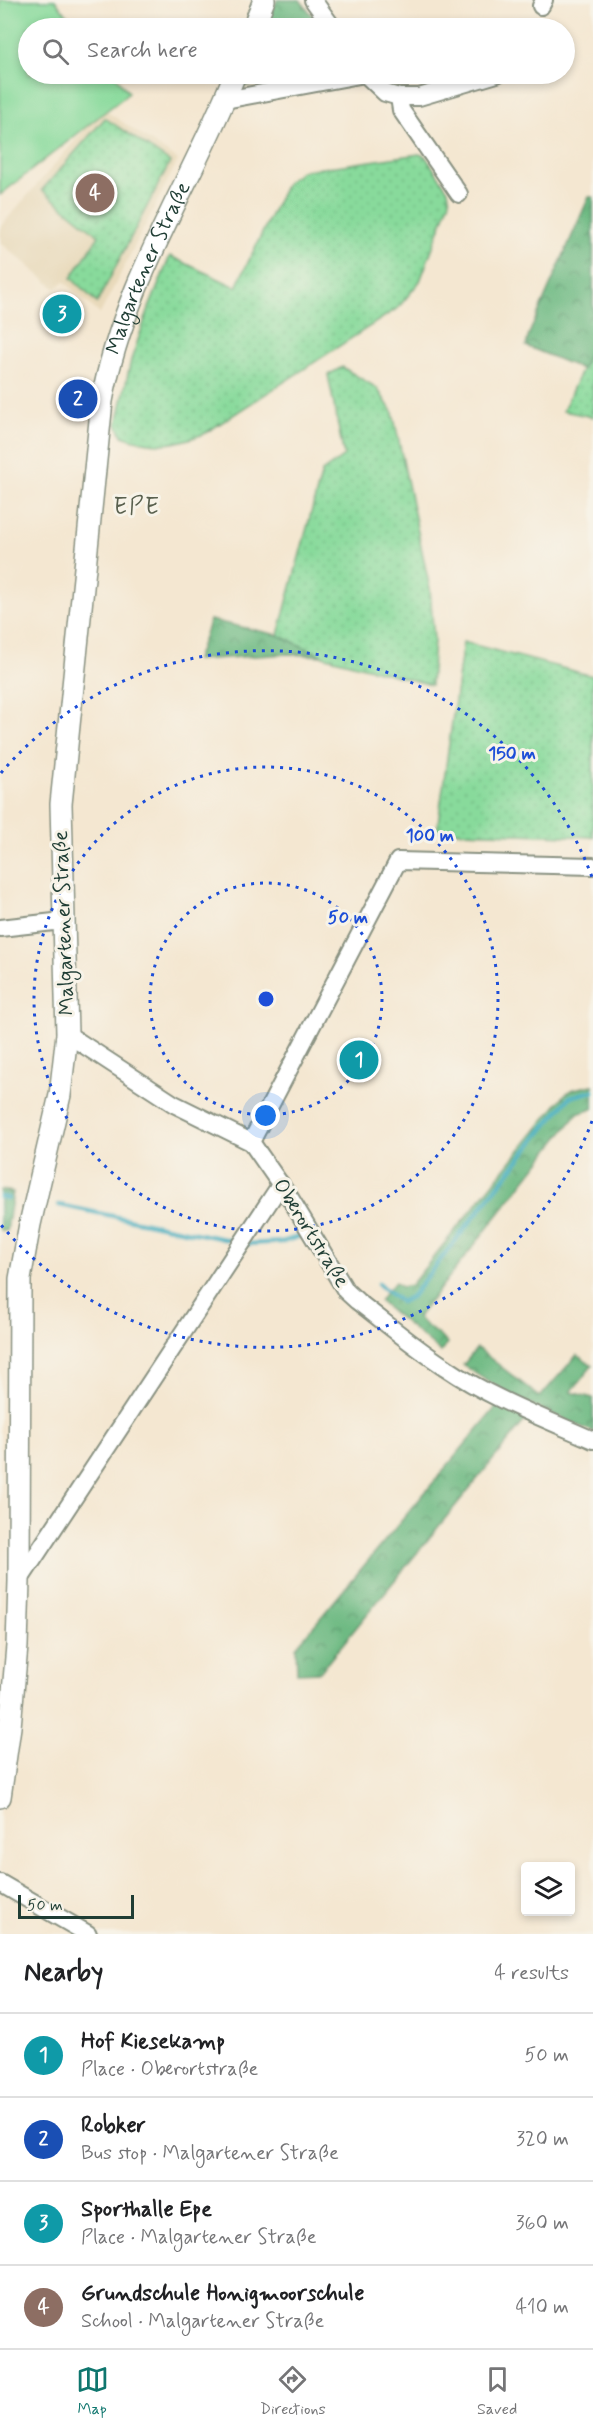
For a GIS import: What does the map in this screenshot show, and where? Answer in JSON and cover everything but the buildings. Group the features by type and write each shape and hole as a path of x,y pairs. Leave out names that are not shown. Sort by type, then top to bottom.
{"street":[{"path":"257,18 264,0"},
{"path":"313,0 326,18"},
{"name":"Malgartener Straße","path":"0,1797 10,1727 19,1581 20,1279 30,1224 60,1095 67,1034 61,804 102,401 107,371 120,333 155,247 231,84"},
{"path":"225,100 311,84"},
{"path":"376,84 385,93 399,97 419,97 463,84"},
{"path":"399,97 401,110 459,194"},
{"path":"251,1142 398,861 593,866"},
{"path":"0,928 63,921"},
{"name":"Oberortstraße","path":"67,1034 174,1104 251,1142 281,1184 346,1291 357,1300 454,1373 494,1396 593,1440"},
{"path":"19,1581 281,1184"},
{"path":"0,1884 88,1934"}],"shaded area":[{"path":"103,109 178,160 100,314 64,281 56,289 0,242 0,227"}],"green space":[{"path":"0,0 55,0 70,18 18,18 18,84 122,84 129,93 0,195"},
{"path":"277,0 300,0 314,18 269,18"},
{"path":"241,84 260,84 240,87"},
{"path":"105,118 170,162 97,303 71,278 99,236 42,190"},
{"path":"419,154 425,156 448,190 450,201 420,281 398,308 204,434 163,444 122,436 117,424 131,360 170,256 236,287 287,182 302,171"},
{"path":"589,197 593,197 593,343 582,369 526,346 529,334"},
{"path":"593,343 593,417 563,411"},
{"path":"342,367 377,388 393,413 430,589 434,640 431,685 323,656 278,635 322,472 344,456 328,375"},
{"path":"210,620 278,635 323,656 288,654 196,660"},
{"path":"463,642 593,676 593,837 437,831"},
{"path":"593,1085 593,1109 577,1114 417,1318 448,1343 441,1352 379,1301 395,1282 401,1287 411,1285 565,1094 574,1089"},
{"path":"0,1190 13,1192 7,1231 0,1230"},
{"path":"477,1348 540,1397 577,1355 592,1366 571,1392 593,1398 593,1432 510,1394 463,1365"},
{"path":"498,1405 527,1418 320,1672 297,1673 296,1647"}],"waterway":[{"path":"378,1284 401,1302 412,1296 570,1097 593,1091"},
{"path":"0,1197 8,1198"},
{"path":"59,1205 239,1242"},
{"path":"248,1244 282,1242 301,1236"}],"place":[{"name":"Grundschule Honigmoorschule","path":"95,193"},
{"name":"Sporthalle Epe","path":"62,314"},
{"name":"Robker","path":"78,399"},
{"name":"Hof Kiesekamp","path":"359,1060"}],"district":[{"name":"EPE","path":"137,507"}]}
